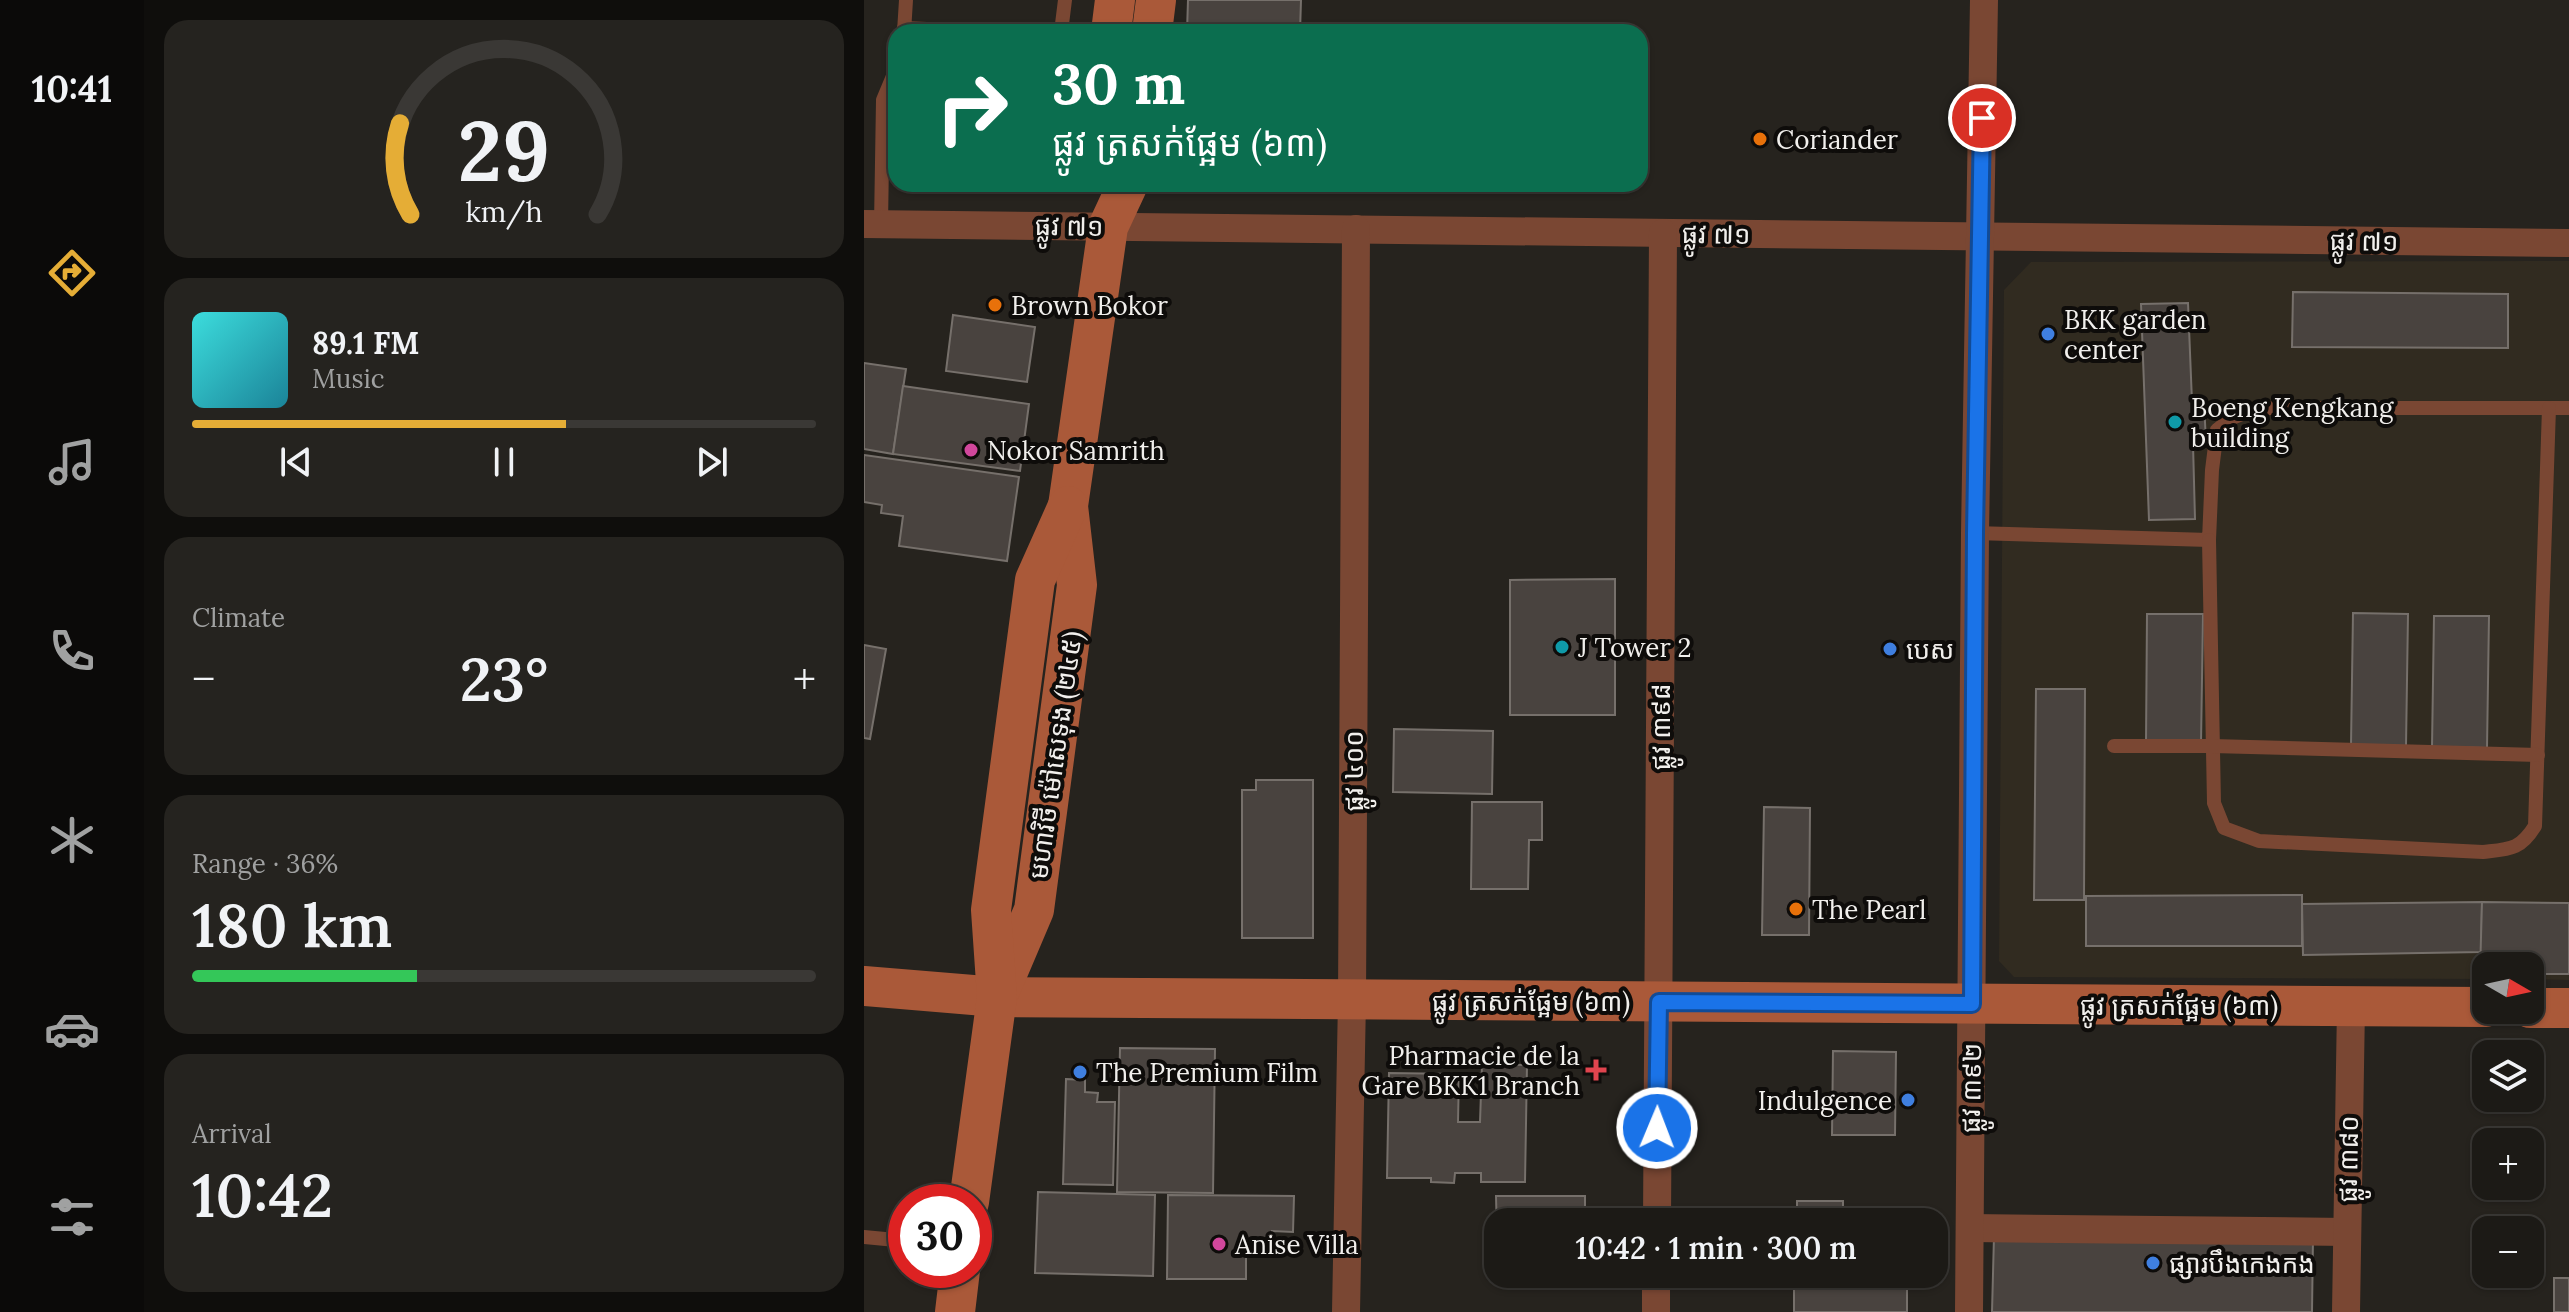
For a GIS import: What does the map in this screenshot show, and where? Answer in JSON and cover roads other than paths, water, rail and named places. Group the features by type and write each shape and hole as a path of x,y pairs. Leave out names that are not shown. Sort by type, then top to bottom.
{"street":[{"path":"1112,24 1115,0"},
{"path":"1153,24 1156,0"},
{"name":"ផ្លូវ ៣៩២","path":"1969,1312 1975,533 1984,0"},
{"name":"មហាវិថី ម៉ៅសេទុង (២៤៥)","path":"1101,192 1108,227"},
{"name":"មហាវិថី ម៉ៅសេទុង (២៤៥)","path":"971,1184 997,997 991,910 1035,580 1068,506 1108,227 1124,192"},
{"name":"ផ្លូវ ៧១","path":"872,224 2569,243"},
{"name":"ផ្លូវ ៤០០","path":"1346,1312 1352,1000 1356,229"},
{"name":"ផ្លូវ ៣៩៨","path":"1657,1208 1663,233"},
{"name":"ផ្លូវ ត្រសក់ផ្អែម (៦៣)","path":"864,986 997,997 2472,1007"},
{"name":"ផ្លូវ ៣៨០","path":"2346,1312 2351,1006"},
{"path":"2544,1008 2569,1008"},
{"path":"1970,1228 2347,1232"},
{"path":"955,1312 958,1288"},
{"path":"1656,1288 1656,1312"}],"lane":[{"path":"904,24 906,0"},
{"path":"1062,24 1065,0"},
{"path":"872,224 883,100 888,88"},
{"path":"2549,408 2535,826 2525,843 2509,850 2483,852 2259,841 2224,828 2214,803 2212,746 2209,540 2217,430 2232,418 2257,408 2549,408 2569,408"},
{"path":"1975,533 2209,540"},
{"path":"2114,746 2538,755"},
{"path":"864,1237 888,1239"}],"place":[{"name":"Coriander","path":"1760,139"},
{"name":"Brown Bokor","path":"995,305"},
{"name":"BKK garden center","path":"2048,334"},
{"name":"Boeng Kengkang building","path":"2175,422"},
{"name":"Nokor Samrith","path":"971,450"},
{"name":"J Tower 2","path":"1562,647"},
{"name":"បេស","path":"1890,649"},
{"name":"The Pearl","path":"1796,909"},
{"name":"Pharmacie de la Gare BKK1 Branch","path":"1596,1070"},
{"name":"The Premium Film","path":"1080,1072"},
{"name":"Indulgence","path":"1908,1100"},
{"name":"Anise Villa","path":"1219,1244"},
{"name":"ផ្សារបឹងកេងកង","path":"2153,1263"}]}
